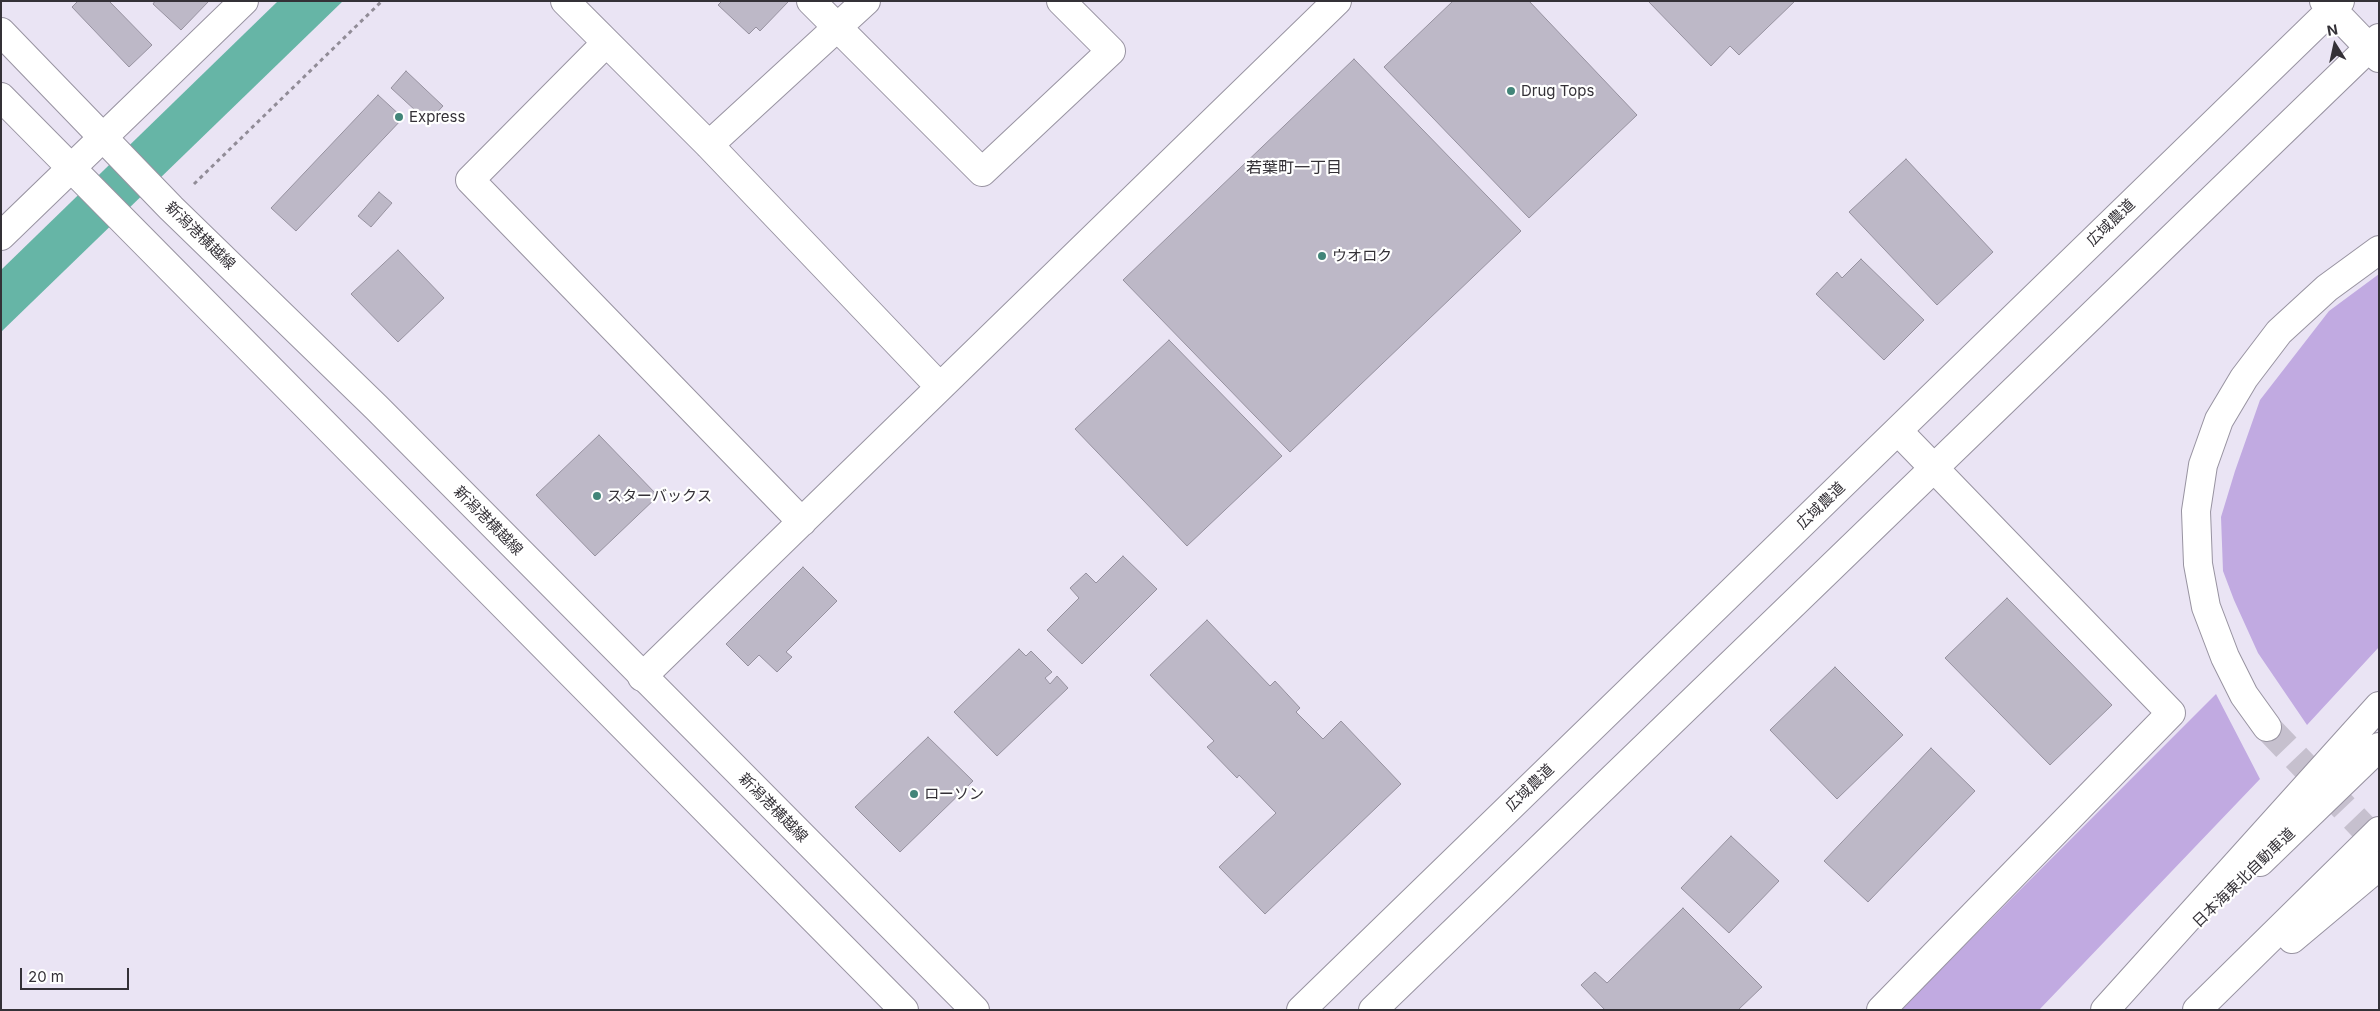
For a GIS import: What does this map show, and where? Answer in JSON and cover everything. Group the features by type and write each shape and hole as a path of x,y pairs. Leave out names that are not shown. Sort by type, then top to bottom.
{"main road":[{"path":"1,236 72,170 103,136 244,1"},
{"path":"565,1 709,145 940,387"},
{"path":"812,1 982,172 1111,50 1062,1"},
{"path":"709,145 866,1"},
{"path":"1373,1010 1934,468 2375,48 2332,4"},
{"name":"広域農道","path":"1301,1010 1898,431 2332,4"},
{"path":"642,677 940,387 1320,7"},
{"name":"新潟港横越線","path":"1,32 103,136 170,208 377,408 642,677 975,1010"},
{"path":"606,43 470,180 802,522"},
{"path":"1,97 904,1010"},
{"path":"2267,727 2244,695 2225,657 2206,607 2198,564 2196,511 2203,465 2219,420 2244,378 2279,332 2327,288 2379,250"},
{"path":"1881,1010 2171,713 1898,431"},
{"path":"2105,1010 2379,706"},
{"name":"日本海東北自動車道","path":"2109,1010 2379,747"},
{"path":"2197,1010 2379,831"},
{"path":"2208,1010 2379,866"}],"path":[{"path":"170,208 382,1"}],"shaded area":[{"path":"278,1 343,1 1,332 1,270"},
{"path":"2379,274 2379,647 2307,725 2258,653 2234,600 2223,571 2221,517 2260,400 2329,311"},
{"path":"2216,694 2260,779 2039,1010 1900,1010"}],"building":[{"path":"78,1 109,1 152,45 129,67 72,7"},
{"path":"155,1 209,1 181,30 153,4"},
{"path":"722,1 788,2 760,31 756,27 749,34 718,5"},
{"name":"Drug Tops","path":"1453,1 1529,1 1637,115 1529,218 1384,67"},
{"path":"1648,1 1795,1 1739,55 1730,46 1711,66"},
{"name":"ウオロク","path":"1354,59 1521,231 1290,452 1123,280"},
{"path":"406,71 443,106 428,122 391,88"},
{"path":"378,95 403,118 296,231 271,208"},
{"path":"1906,159 1993,252 1937,305 1849,212"},
{"path":"379,192 392,203 371,227 358,216"},
{"path":"398,250 444,298 398,342 351,294"},
{"path":"1861,259 1924,320 1884,360 1816,294 1837,272 1842,278"},
{"path":"1169,340 1282,456 1187,546 1075,429"},
{"name":"スターバックス","path":"599,435 658,496 595,556 536,495"},
{"path":"1123,556 1157,589 1082,664 1047,630 1079,598 1070,588 1086,573 1096,583"},
{"path":"803,567 837,601 786,652 792,657 777,672 759,655 748,666 726,644"},
{"path":"2007,598 2112,705 2050,765 1945,658"},
{"path":"1207,620 1270,686 1275,681 1300,708 1296,712 1323,739 1341,721 1401,784 1265,914 1219,867 1276,813 1239,775 1237,778 1207,747 1214,741 1150,675"},
{"path":"1019,649 1026,656 1031,651 1052,672 1045,678 1050,684 1057,676 1068,688 997,756 954,712"},
{"path":"1835,667 1903,735 1837,799 1770,730"},
{"name":"ローソン","path":"928,737 973,781 900,852 855,807"},
{"path":"1931,748 1975,791 1868,902 1824,861"},
{"path":"1731,836 1779,881 1729,933 1681,888"},
{"path":"1683,908 1762,987 1738,1010 1605,1010 1581,985 1595,972 1607,983"}],"tunnel":[{"path":"2267,727 2379,844"}],"place":[{"name":"Drug Tops","path":"1511,91"},
{"name":"Express","path":"399,117"},
{"name":"ウオロク","path":"1322,256"},
{"name":"スターバックス","path":"597,496"},
{"name":"ローソン","path":"914,794"}],"district":[{"name":"若葉町一丁目","path":"1294,168"}]}
